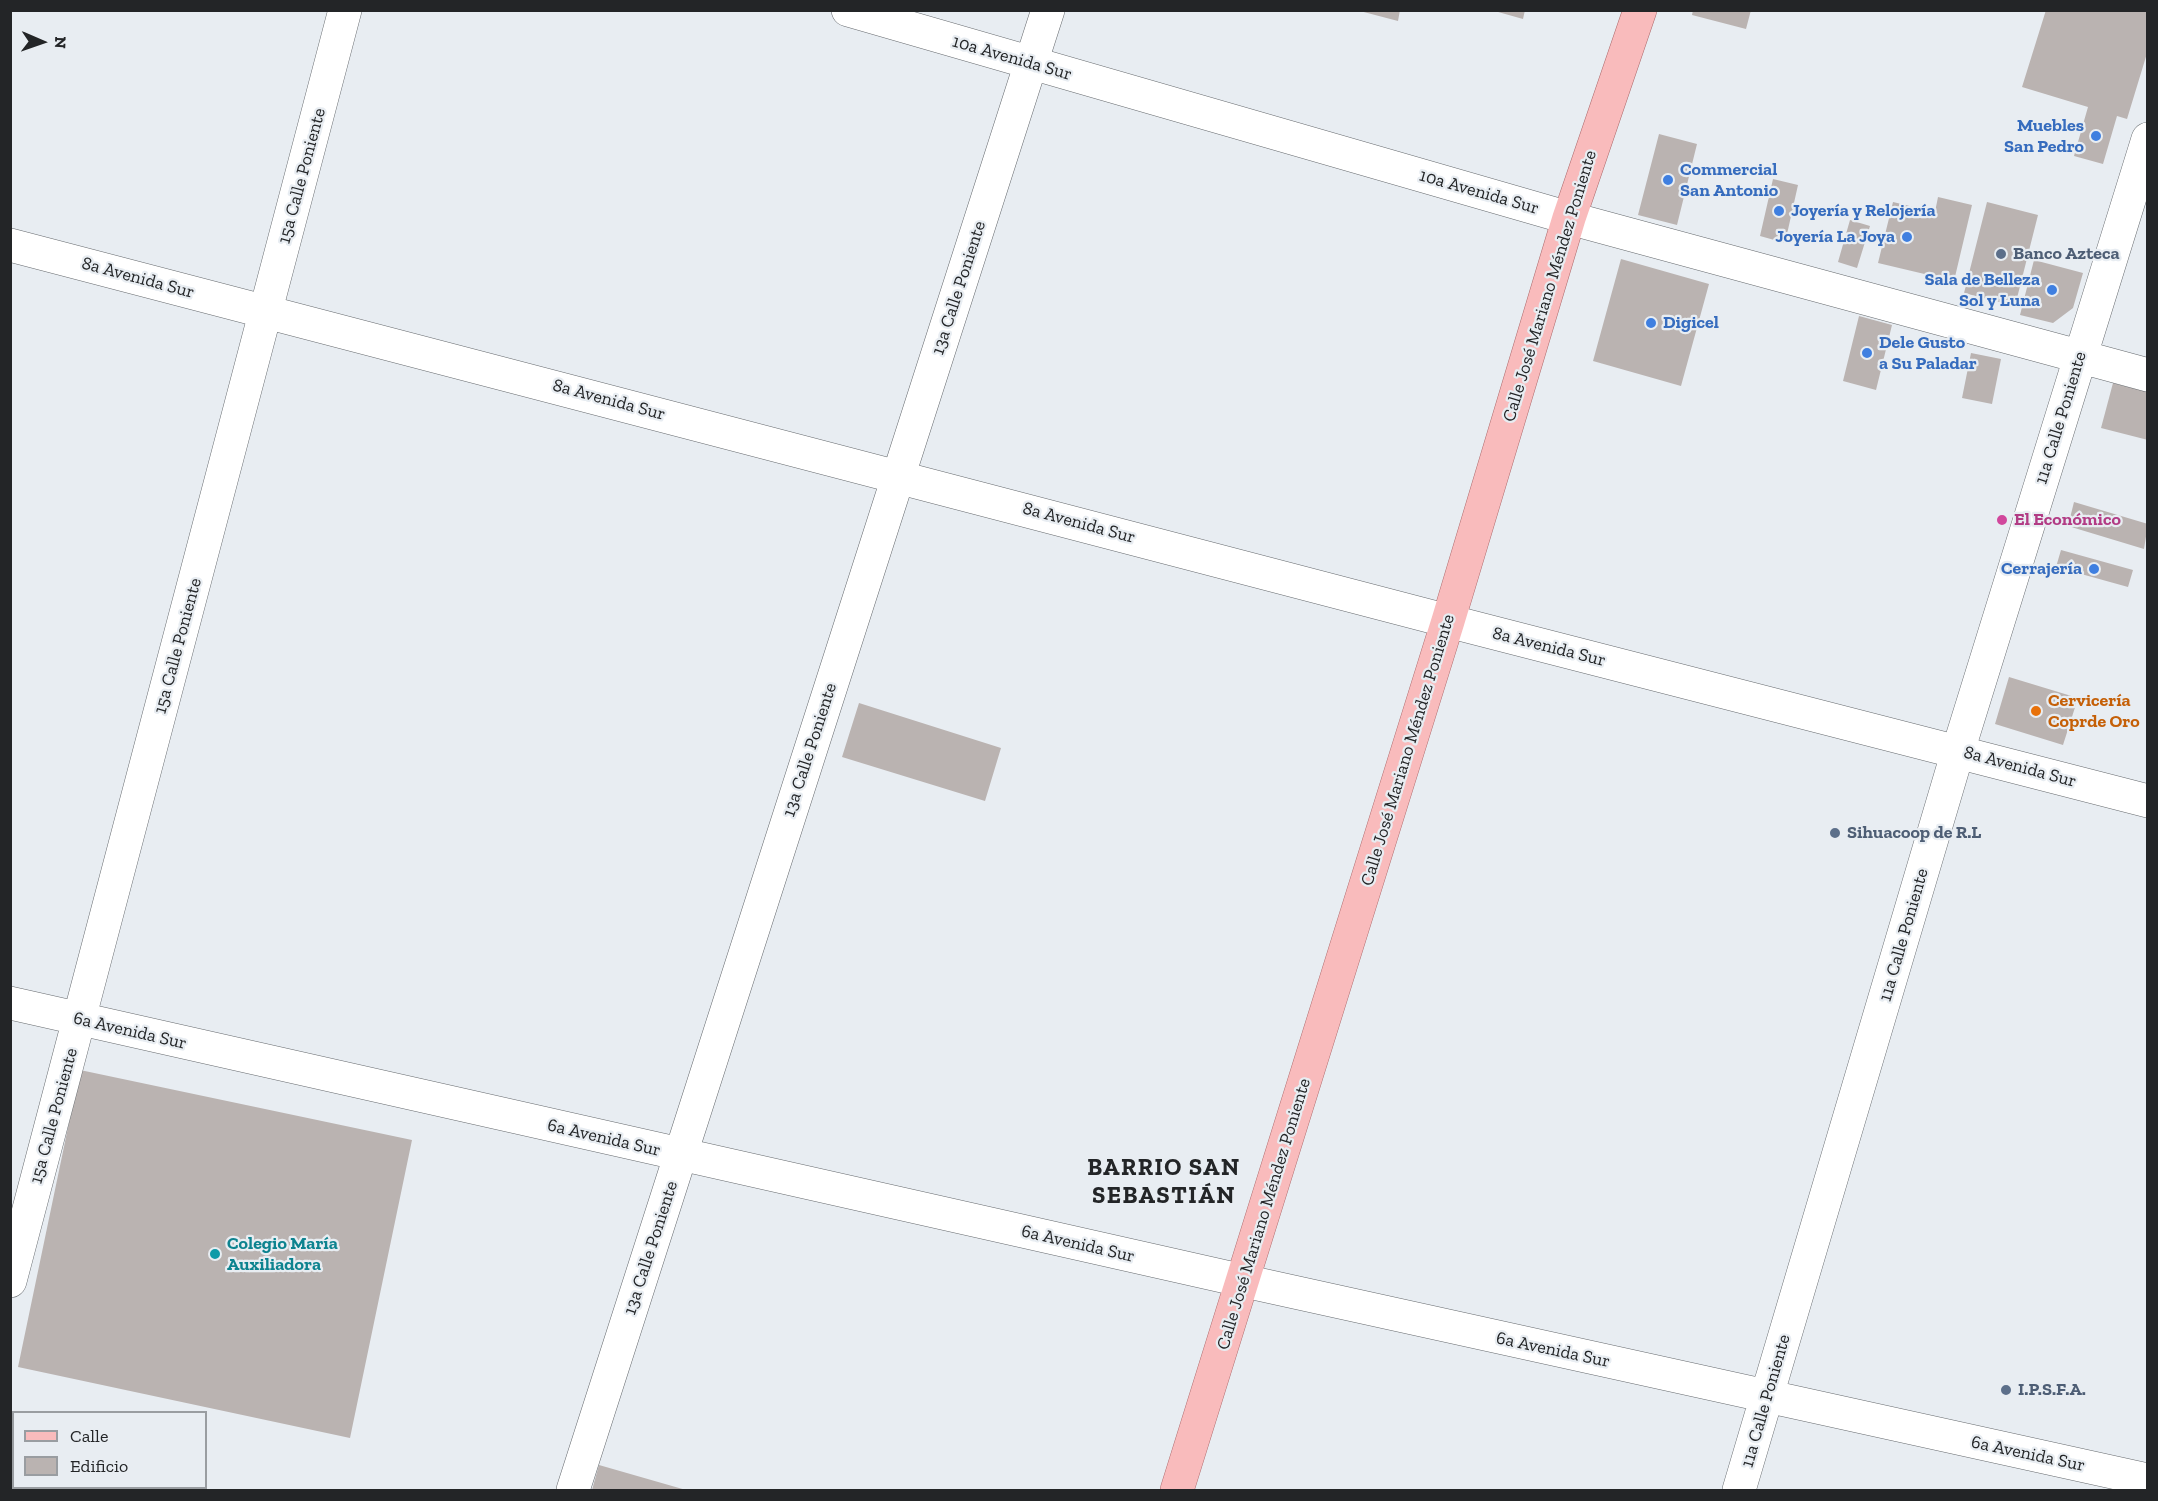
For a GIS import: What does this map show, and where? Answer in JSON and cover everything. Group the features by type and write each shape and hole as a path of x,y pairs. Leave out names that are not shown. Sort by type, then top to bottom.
{"main road":[{"name":"Calle José Mariano Méndez Poniente","path":"1177,1491 1448,621 1569,218 1640,10"}],"street":[{"name":"15a Calle Poniente","path":"10,1281 345,10"},
{"name":"10a Avenida Sur","path":"848,10 1569,218 2148,375"},
{"name":"13a Calle Poniente","path":"573,1491 1048,10"},
{"name":"11a Calle Poniente","path":"1739,1491 1958,751 2148,139"},
{"name":"8a Avenida Sur","path":"10,245 898,475 1448,621 2148,801"},
{"name":"6a Avenida Sur","path":"10,1003 1244,1281 2148,1480"}],"building":[{"path":"1356,10 1400,10 1398,21"},
{"path":"1491,10 1525,10 1523,19"},
{"path":"1693,10 1751,10 1746,29 1692,15"},
{"path":"2046,10 2148,10 2148,50 2127,119 2117,116 2103,164 2074,156 2088,107 2022,87"},
{"name":"Commercial San Antonio","path":"1659,134 1697,144 1677,225 1638,215"},
{"name":"Joyería y Relojería","path":"1773,179 1798,185 1785,243 1760,236"},
{"path":"1938,197 1972,205 1954,281 1878,263 1893,202 1935,212"},
{"name":"Banco Azteca","path":"1987,202 2038,215 2015,306 1964,293"},
{"path":"1850,220 1870,226 1857,268 1838,262"},
{"name":"Digicel","path":"1621,259 1709,284 1681,386 1593,361"},
{"name":"Sala de Belleza Sol y Luna","path":"2034,260 2083,273 2073,308 2053,323 2020,315"},
{"name":"Dele Gusto a Su Paladar","path":"1859,316 1892,325 1876,390 1843,381"},
{"path":"1971,353 2001,359 1992,404 1962,398"},
{"path":"2113,383 2148,392 2148,440 2101,428"},
{"path":"2074,502 2148,524 2144,549 2068,526"},
{"name":"Cerrajería","path":"2061,550 2133,570 2128,587 2056,567"},
{"name":"Cervicería Coprde Oro","path":"2009,677 2078,698 2063,745 1995,724"},
{"path":"859,703 1001,748 985,801 842,757"},
{"name":"Colegio María Auxiliadora","path":"80,1070 412,1140 350,1438 18,1367"},
{"path":"599,1465 686,1490 592,1490"}],"place":[{"name":"Muebles San Pedro","path":"2096,136"},
{"name":"Commercial San Antonio","path":"1668,180"},
{"name":"Joyería y Relojería","path":"1779,211"},
{"name":"Joyería La Joya","path":"1907,237"},
{"name":"Banco Azteca","path":"2001,254"},
{"name":"Sala de Belleza Sol y Luna","path":"2052,290"},
{"name":"Digicel","path":"1651,323"},
{"name":"Dele Gusto a Su Paladar","path":"1867,353"},
{"name":"El Económico","path":"2002,520"},
{"name":"Cerrajería","path":"2094,569"},
{"name":"Cervicería Coprde Oro","path":"2036,711"},
{"name":"Sihuacoop de R.L","path":"1835,833"},
{"name":"Colegio María Auxiliadora","path":"215,1254"},
{"name":"I.P.S.F.A.","path":"2006,1390"}],"district":[{"name":"BARRIO SAN SEBASTIÁN","path":"1164,1182"}]}
